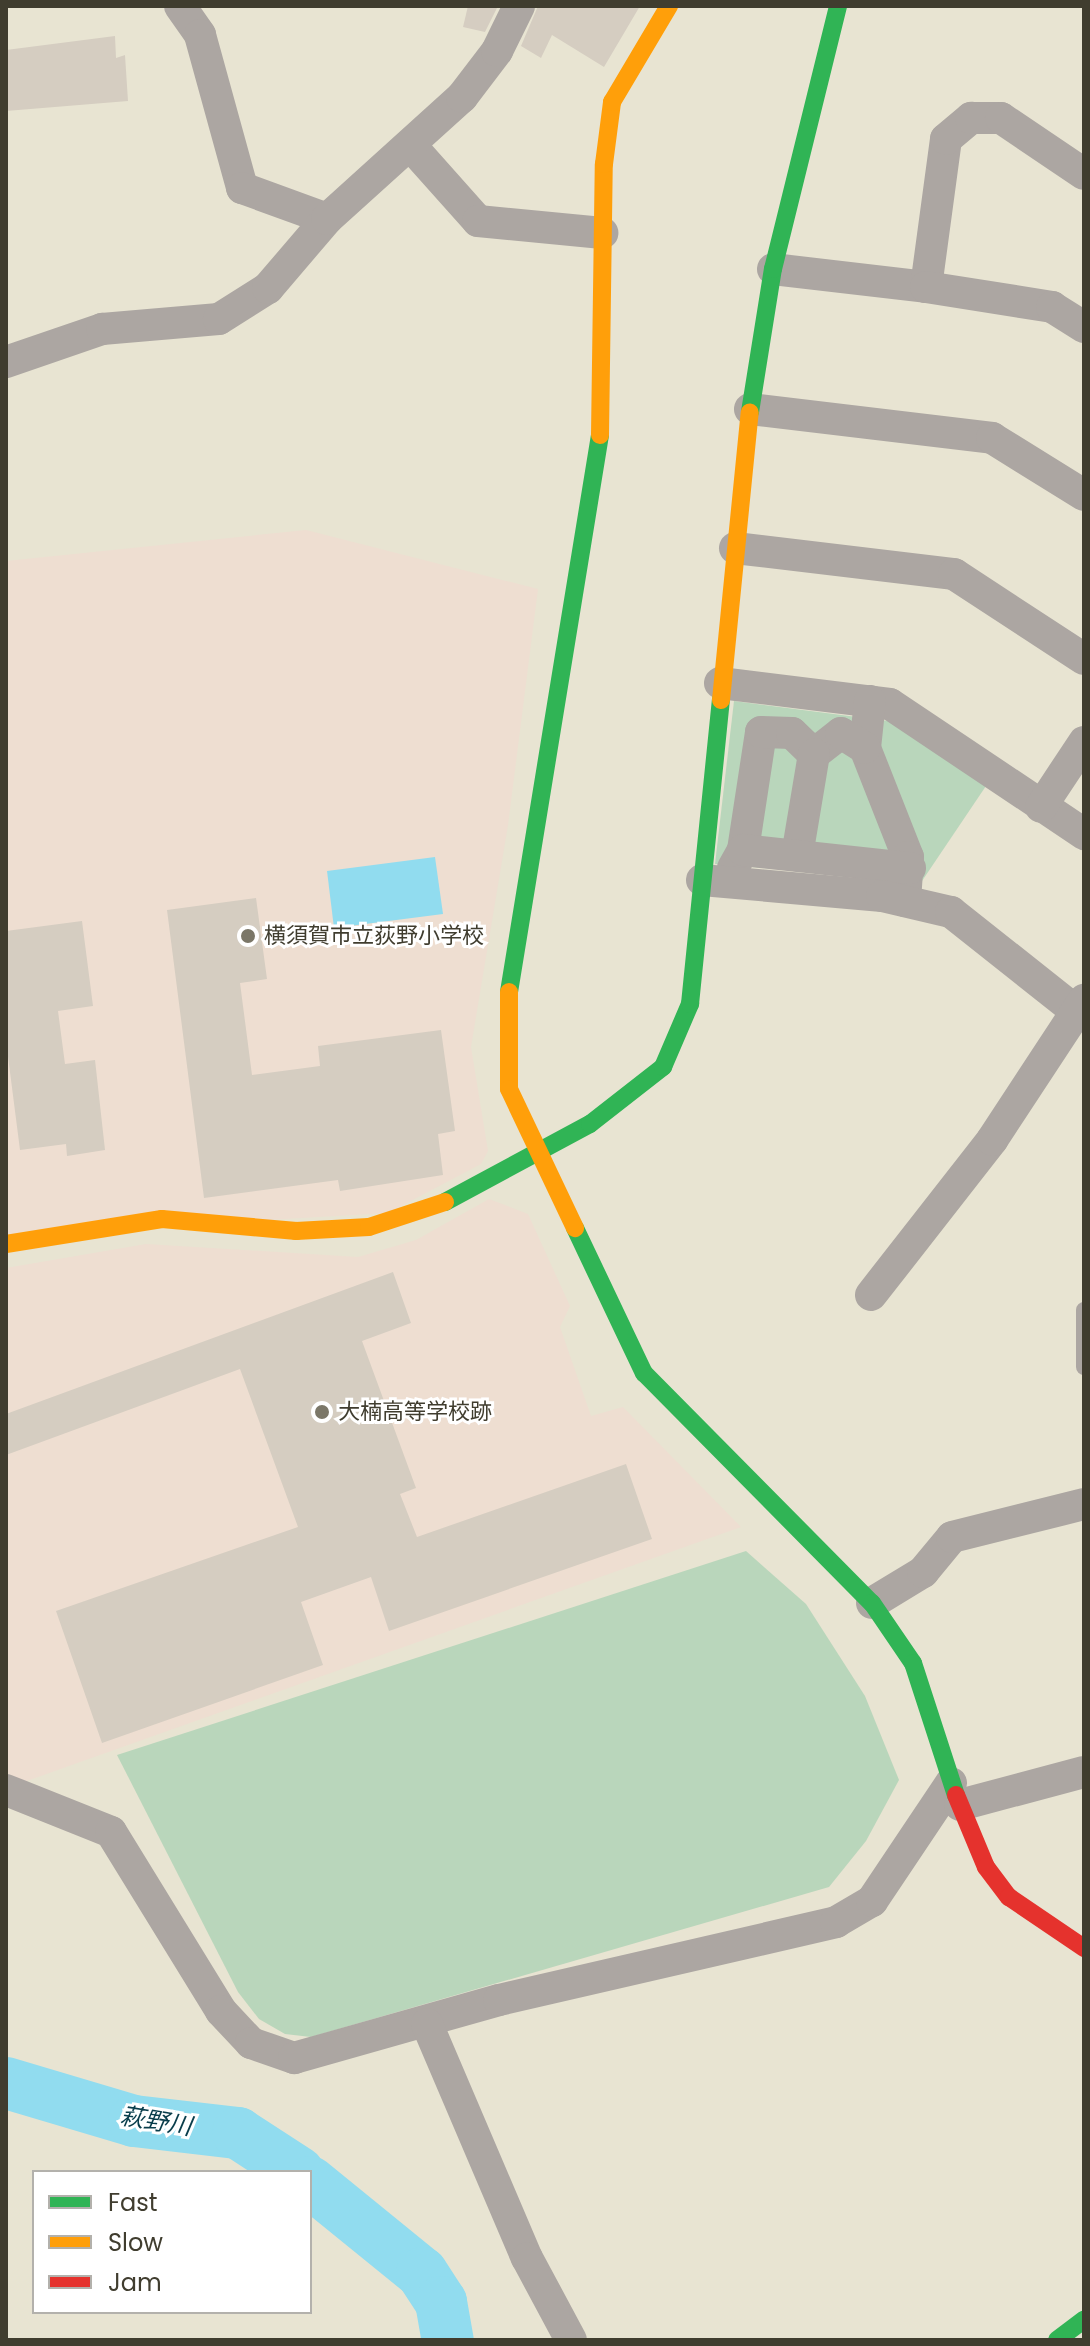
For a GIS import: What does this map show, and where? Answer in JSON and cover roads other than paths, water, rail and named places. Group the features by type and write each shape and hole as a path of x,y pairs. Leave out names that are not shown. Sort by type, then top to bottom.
{"street":[{"path":"180,6 200,35 242,188 327,219"},
{"path":"6,362 102,329 219,319 268,288 327,219 412,147 497,51 519,6"},
{"path":"669,6 612,102 602,233 600,444 504,1027 509,1089 535,1151 644,1373 872,1603 913,1663 955,1794 986,1867 1009,1897 1084,1948"},
{"path":"6,1244 162,1219 296,1231 369,1227 423,1214 494,1179 535,1151 590,1124 663,1067 690,1004 713,881 720,683 750,409 773,269 838,6"},
{"path":"926,287 946,139 971,118 1001,118 1084,174"},
{"path":"412,147 478,221 602,233"},
{"path":"773,269 926,287 1052,307 1084,327"},
{"path":"750,409 992,438 1084,495"},
{"path":"735,548 954,574 1084,659"},
{"path":"720,683 890,704 1084,834"},
{"path":"870,701 865,748 910,868 905,901"},
{"path":"713,881 743,850 761,732 792,733 814,754"},
{"path":"797,856 814,754 841,733 865,748"},
{"path":"1041,807 1084,742"},
{"path":"743,850 910,868"},
{"path":"713,881 905,901 951,912 1080,1006 992,1140 871,1295"},
{"path":"872,1603 923,1572 952,1537 1084,1504"},
{"path":"6,1790 97,1822 126,1847 209,1995 251,2043 294,2058 427,2024 499,2000 836,1922 872,1901 955,1794 1084,1772"},
{"path":"427,2024 527,2258 571,2340"},
{"path":"1057,2340 1084,2320"}],"lane":[{"path":"1084,1310 1084,1367"}],"water":[{"path":"435,857 443,914 334,928 327,871"}],"waterway":[{"name":"萩野川","path":"6,2083 134,2121 238,2133 295,2170"},
{"name":"萩野川","path":"312,2184 422,2273 441,2302 448,2340"}],"place":[{"name":"横須賀市立荻野小学校","path":"248,936"},
{"name":"大楠高等学校跡","path":"322,1412"}]}
